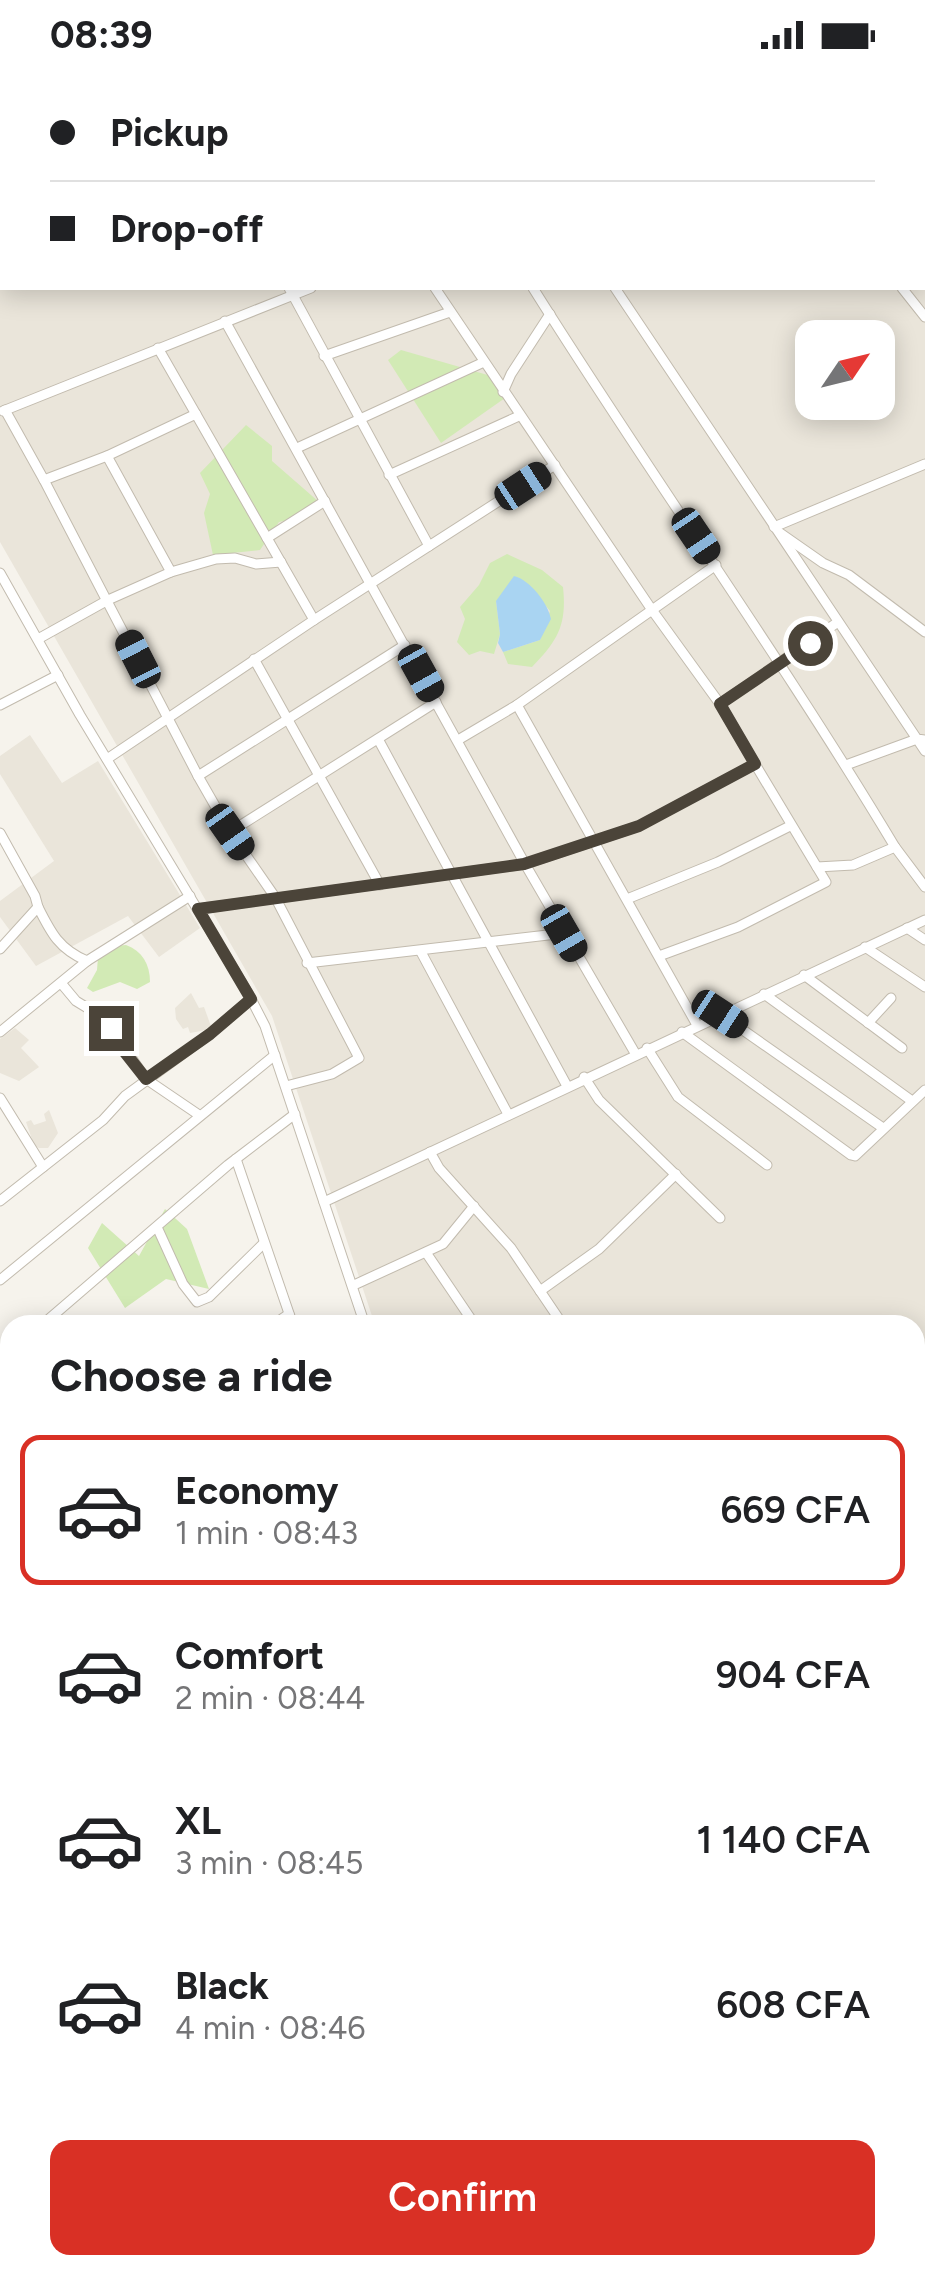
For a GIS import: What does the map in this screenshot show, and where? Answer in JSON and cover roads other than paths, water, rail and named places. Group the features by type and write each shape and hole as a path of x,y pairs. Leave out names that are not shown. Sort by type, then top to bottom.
{"street":[{"path":"436,290 720,704 826,882 738,927 659,956"},
{"path":"535,290 925,887"},
{"path":"616,290 925,751"},
{"path":"286,1086 332,1074 359,1058 276,897 230,832 198,776 44,480 2,411 290,292 429,546"},
{"path":"922,306 925,317"},
{"path":"324,356 450,312"},
{"path":"503,392 550,314"},
{"path":"225,321 524,864 635,1054"},
{"path":"158,348 314,620"},
{"path":"297,448 484,362"},
{"path":"44,480 107,456 196,414"},
{"path":"389,475 519,416"},
{"path":"107,456 171,572"},
{"path":"776,530 925,464"},
{"path":"107,759 555,465"},
{"path":"267,538 325,501"},
{"path":"776,530 848,575 925,632"},
{"path":"38,639 108,600 171,572 216,559 236,558 256,564 280,562"},
{"path":"458,740 517,704 716,565"},
{"path":"0,573 251,999 286,1086 362,1315"},
{"path":"720,704 838,622"},
{"path":"198,776 405,645"},
{"path":"254,659 380,885"},
{"path":"0,705 58,674"},
{"path":"230,832 436,702"},
{"path":"517,704 698,1025"},
{"path":"378,739 566,1086"},
{"path":"846,765 921,740"},
{"path":"198,909 524,864 639,826 755,764"},
{"path":"627,899 718,862 790,826"},
{"path":"0,834 35,896 54,940 68,953 87,961"},
{"path":"817,867 853,865 896,847"},
{"path":"0,1032 87,961 190,896"},
{"path":"0,948 38,908"},
{"path":"324,1202 925,920"},
{"path":"907,928 925,940"},
{"path":"307,963 564,933"},
{"path":"864,948 925,986"},
{"path":"421,952 508,1114"},
{"path":"804,976 902,1048"},
{"path":"61,983 76,1001 111,1028 146,1079 199,1115"},
{"path":"764,994 912,1102"},
{"path":"868,1023 891,998"},
{"path":"0,1201 103,1120 146,1079 251,999"},
{"path":"720,1014 883,1128"},
{"path":"682,1032 855,1156 925,1090"},
{"path":"647,1048 678,1097 767,1165"},
{"path":"2,1274 274,1054"},
{"path":"584,1077 600,1100 720,1218"},
{"path":"0,1098 43,1167"},
{"path":"57,1315 236,1159 295,1114"},
{"path":"430,1152 438,1168 512,1248 556,1315"},
{"path":"236,1159 290,1315"},
{"path":"540,1291 598,1250 676,1174"},
{"path":"354,1285 443,1244 474,1206"},
{"path":"157,1227 183,1284 198,1302 263,1244"},
{"path":"427,1254 468,1315"}],"water":[{"path":"514,576 537,593 551,619 540,640 503,652 498,643 496,601"}]}
